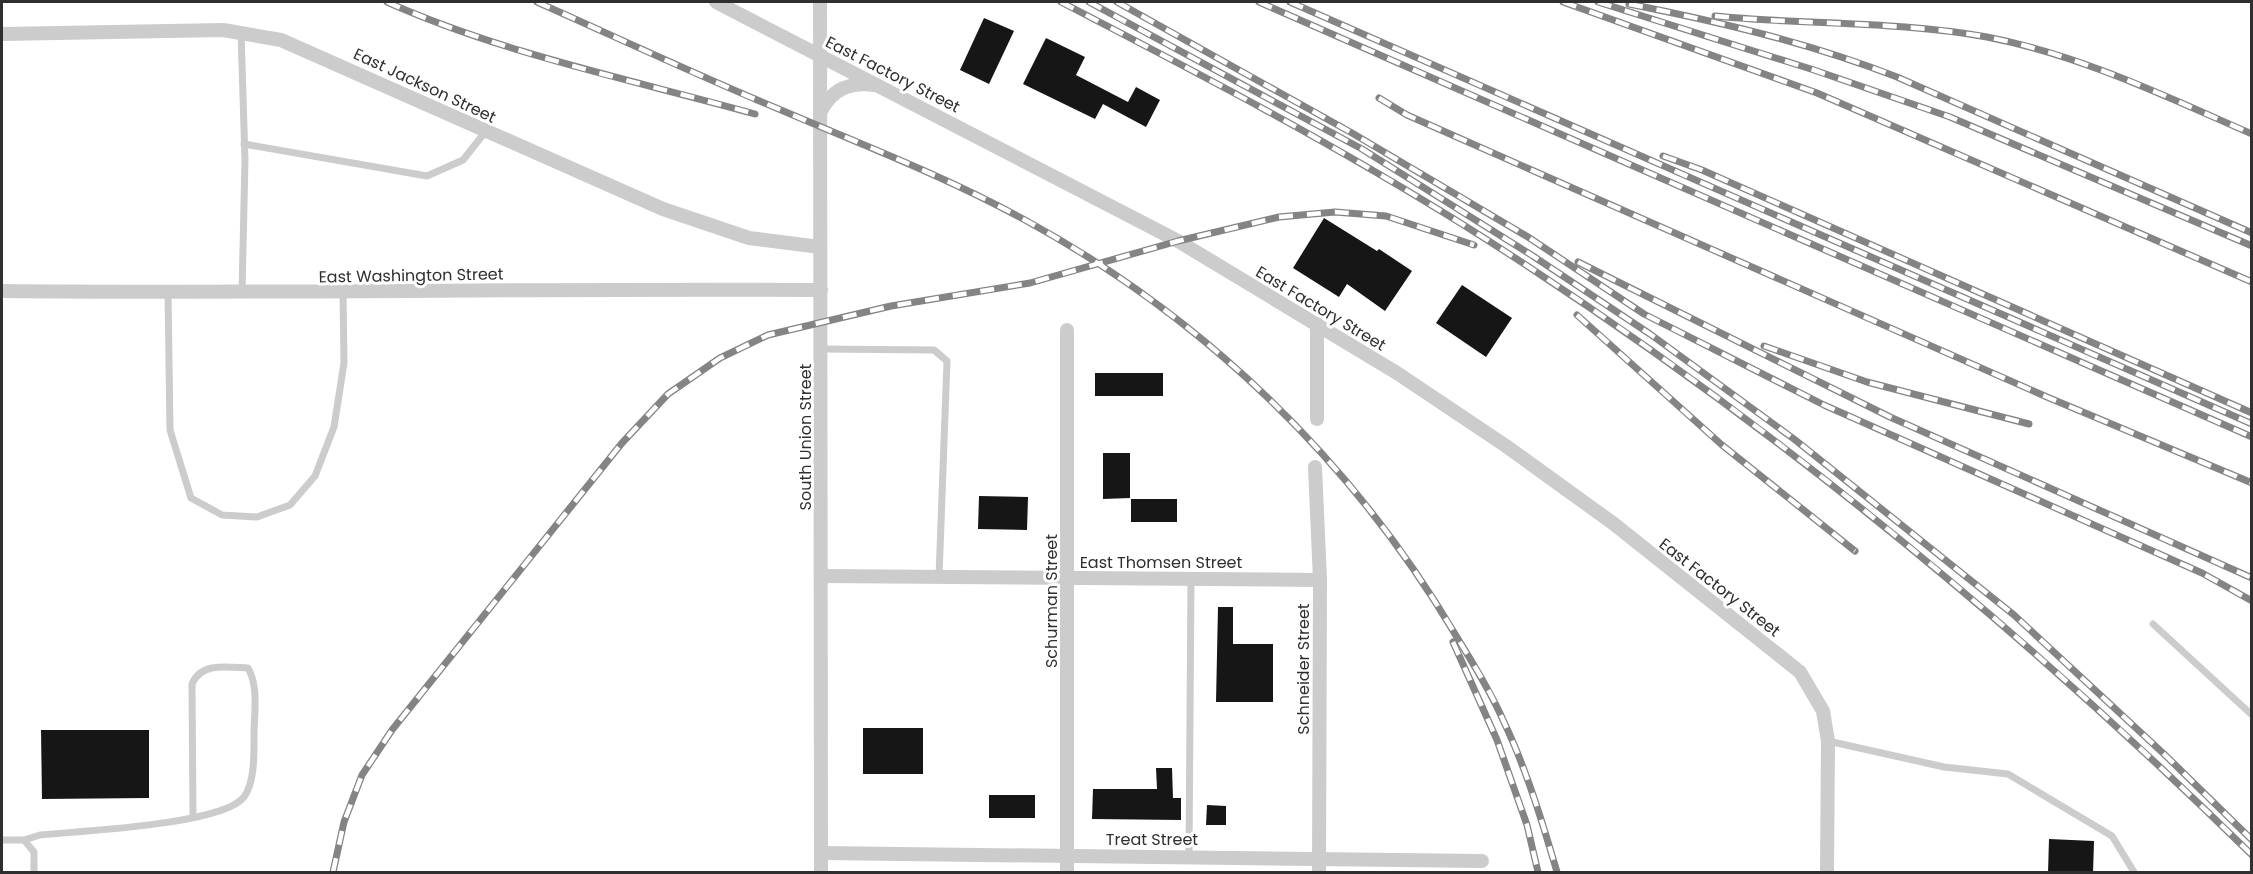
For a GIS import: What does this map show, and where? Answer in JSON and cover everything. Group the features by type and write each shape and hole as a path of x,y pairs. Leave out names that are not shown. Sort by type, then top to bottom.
{"street":[{"name":"East Factory Street","path":"716,2 1178,241 1397,373 1506,446 1614,524 1800,672 1823,711 1828,741 1827,873"},
{"name":"South Union Street","path":"820,2 821,873"},
{"name":"East Jackson Street","path":"2,34 241,32 281,40 622,192 729,232 766,242 820,247"},
{"path":"820,113 829,99 842,88 861,84 880,86"},
{"name":"East Washington Street","path":"2,291 242,293 626,289 821,290"},
{"path":"1317,324 1317,418"},
{"name":"Schurman Street","path":"1067,330 1068,873"},
{"name":"Schneider Street","path":"1315,467 1320,580 1318,873"},
{"name":"East Thomsen Street","path":"822,576 1320,580"},
{"name":"Treat Street","path":"821,853 1319,857 1482,861"}],"lane":[{"path":"241,32 244,144 242,293"},
{"path":"244,144 427,176 463,160 486,131"},
{"path":"168,292 170,430 191,498 222,515 257,517 290,505 315,476 334,427 344,363 343,292"},
{"path":"822,349 934,350 947,361 939,577"},
{"path":"1189,856 1191,579"},
{"path":"2153,624 2252,715"},
{"path":"2,840 24,840 40,835 194,817 217,813 238,803 246,795 254,747 254,679 248,668 207,668 196,674 192,684 194,817"},
{"path":"1828,741 1944,767 2008,774 2112,836 2134,873"},
{"path":"24,840 34,852 34,873"}],"building":[{"path":"984,18 1014,31 989,84 960,70"},
{"path":"1046,38 1085,57 1076,75 1128,102 1136,87 1160,100 1146,127 1103,104 1095,119 1023,84"},
{"path":"1324,218 1377,251 1379,249 1412,271 1385,311 1347,284 1339,297 1293,268"},
{"path":"1462,285 1512,318 1486,357 1436,323"},
{"path":"1095,373 1163,373 1163,396 1095,396"},
{"path":"1103,453 1130,453 1130,498 1103,499"},
{"path":"979,496 1028,497 1027,530 978,529"},
{"path":"1131,499 1177,499 1177,522 1131,522"},
{"path":"1218,607 1233,607 1233,644 1273,644 1273,702 1216,702"},
{"path":"863,728 923,728 923,774 863,774"},
{"path":"41,730 149,730 149,798 42,799"},
{"path":"1156,768 1172,768 1173,798 1181,798 1181,820 1092,819 1093,789 1157,789"},
{"path":"989,795 1035,795 1035,818 989,818"},
{"path":"1207,805 1226,806 1226,825 1206,825"},
{"path":"2049,839 2094,841 2093,873 2048,873"}],"railway":[{"path":"387,2 477,37 569,65 755,114"},
{"path":"537,2 995,204 1090,258 1153,301 1212,347 1268,398 1320,452 1369,509 1414,570 1468,655 1498,709 1526,776 1557,872"},
{"path":"1061,2 1263,109 1413,194 1569,293 1673,365 1874,518 1971,598 2067,681 2252,855"},
{"path":"1089,2 1362,149 1533,256 1650,334 1794,439 2014,615 2164,754 2252,840"},
{"path":"1117,2 1352,133 1528,237 1644,314 1824,405 2202,573 2252,601"},
{"path":"1259,2 2252,437"},
{"path":"1290,2 2252,424"},
{"path":"1563,2 1817,93 2252,282"},
{"path":"1598,2 1814,70 1950,117 2252,246"},
{"path":"1629,4 1764,34 1897,77 2252,233"},
{"path":"1715,16 1920,28 1987,37 2055,54 2122,78 2252,134"},
{"path":"1379,98 1407,115 1459,138 2047,397 2252,483"},
{"path":"1663,156 1702,170 2252,413"},
{"path":"333,872 344,822 362,775 392,730 622,443 668,394 720,358 768,335 891,306 1030,283 1178,241 1279,217 1335,212 1386,216 1474,245"},
{"path":"1578,262 1890,417 2252,578"},
{"path":"1577,315 1722,445 1855,551"},
{"path":"1764,346 1867,382 2029,424"},
{"path":"1453,642 1497,740 1527,825 1538,872"}]}
